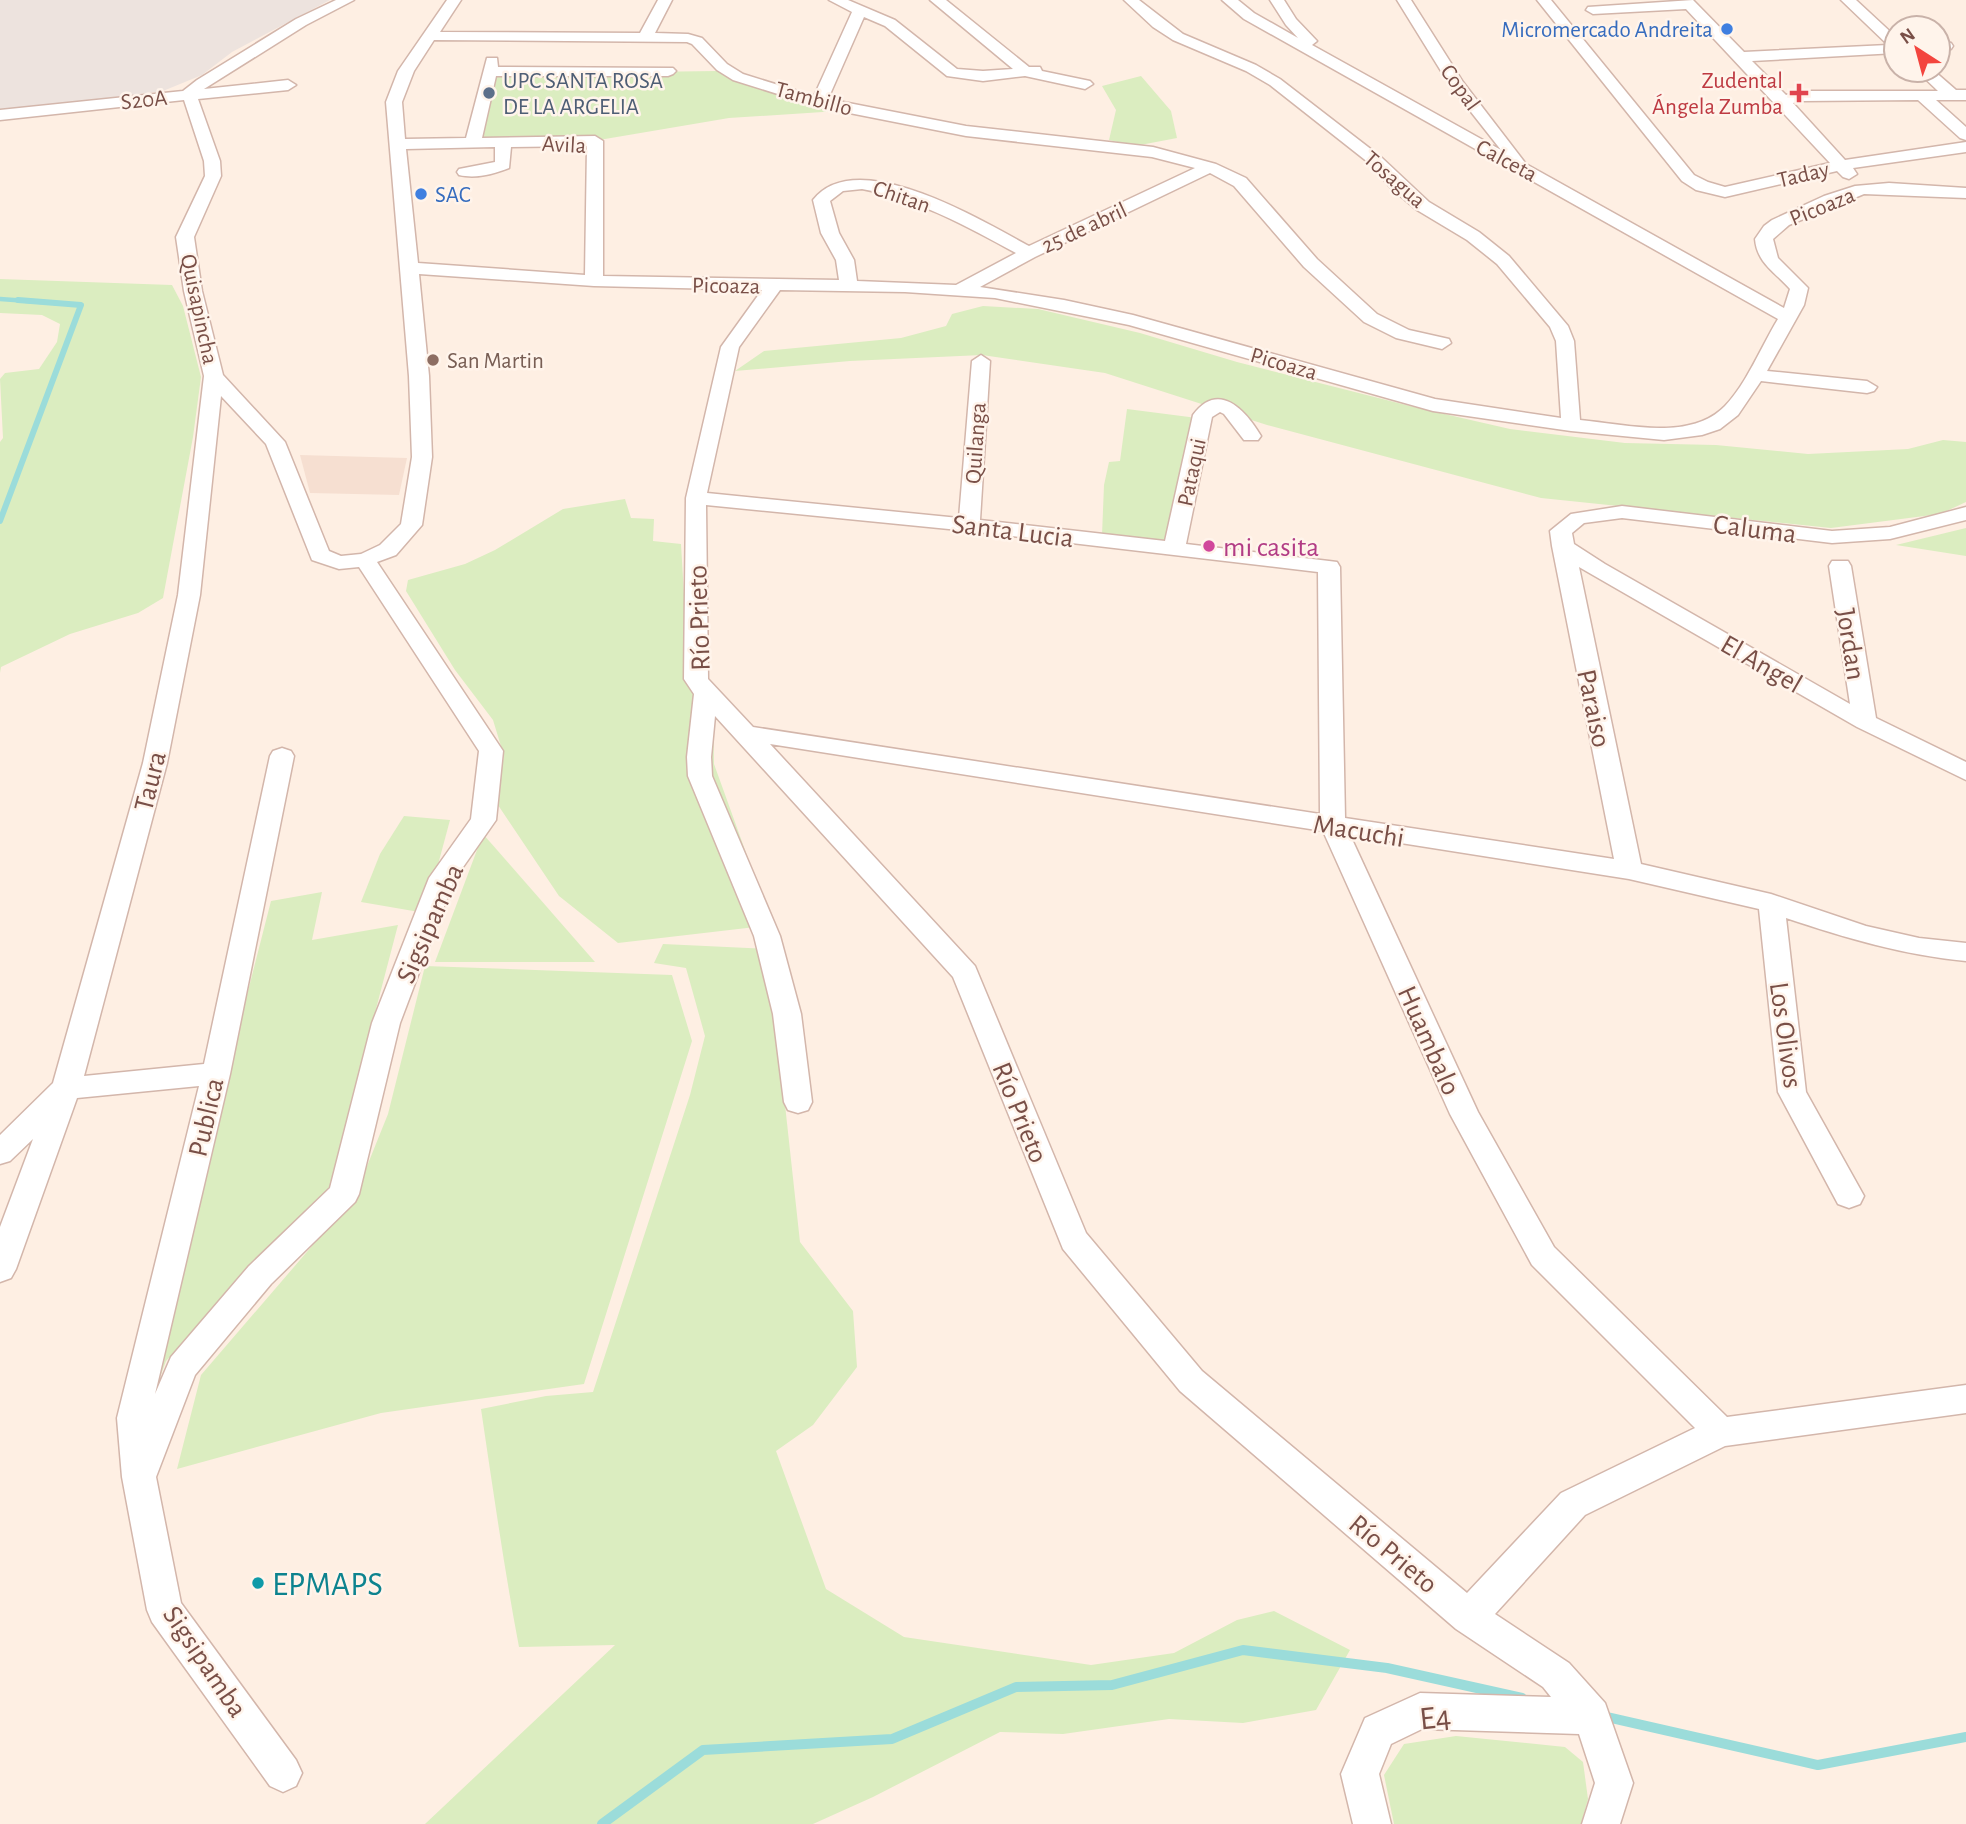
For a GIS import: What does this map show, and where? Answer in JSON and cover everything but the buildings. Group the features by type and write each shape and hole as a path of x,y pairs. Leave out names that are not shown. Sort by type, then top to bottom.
{"street":[{"path":"189,94 202,83 301,22 346,0"},
{"path":"365,560 388,550 411,524 422,457 419,376 397,144 395,93 406,71 454,0"},
{"path":"645,38 666,0"},
{"path":"836,0 890,23 952,73 964,76 1031,71 1086,84"},
{"path":"937,0 1031,71"},
{"name":"Tosagua","path":"1131,0 1158,24 1178,37 1251,68 1275,82 1376,160 1397,184 1423,206 1473,236 1503,260 1559,326 1565,341 1571,425"},
{"name":"Calceta","path":"1228,0 1249,16 1787,317"},
{"path":"1277,0 1291,22 1341,67"},
{"name":"Copal","path":"1404,0 1457,84 1524,169"},
{"name":"Taday","path":"1544,0 1688,178 1702,186 1725,192 1842,165 1966,147"},
{"path":"1847,0 1882,34"},
{"path":"1593,10 1687,2 1783,101 1842,165 1861,190"},
{"path":"819,102 861,9"},
{"name":"Tambillo","path":"429,36 688,38 697,41 722,67 738,77 819,102 966,131 1153,152 1210,167"},
{"path":"1739,57 1882,48"},
{"path":"473,143 491,66 668,71"},
{"path":"1944,84 1959,95"},
{"name":"S20A","path":"0,115 288,85"},
{"name":"Quisapincha","path":"189,94 212,161 212,176 185,237 193,290 214,376 275,442 320,555 339,563 365,560"},
{"path":"1920,94 1966,135"},
{"path":"1783,101 1801,96 1959,95"},
{"name":"Avila","path":"397,144 595,141 594,281"},
{"path":"465,172 486,171 503,165 503,142"},
{"path":"1210,167 1240,182 1331,284 1365,315 1390,330 1443,343"},
{"name":"25 de abril","path":"960,290 1029,253 1210,167"},
{"name":"Chitan","path":"849,286 845,260 830,233 821,200 827,191 841,184 857,182 897,190 976,225 1029,253"},
{"name":"Picoaza","path":"410,268 594,281 960,290 1030,299 1133,321 1433,405 1571,425 1664,434 1702,429 1713,425 1731,411 1755,375 1800,292 1796,284 1776,268 1766,255 1766,234 1781,223 1839,196 1861,190 1889,188 1942,195 1966,193"},
{"path":"1942,195 1966,201"},
{"name":"Río Prieto","path":"774,286 730,347 696,498 696,679 706,694 746,733 965,972 1074,1240 1191,1381 1469,1617 1556,1675 1592,1716 1614,1783 1601,1824"},
{"name":"Quilanga","path":"969,525 981,361"},
{"path":"1755,375 1867,387"},
{"name":"Taura","path":"0,1269 66,1088 155,763 189,595 214,376"},
{"name":"Pataqui","path":"1174,549 1203,415 1209,409 1222,407 1239,415 1251,436"},
{"name":"Santa Lucia","path":"696,498 969,525 1329,567"},
{"name":"Caluma","path":"1563,546 1561,531 1578,518 1622,513 1832,537 1890,533 1966,513"},
{"name":"El Angel","path":"1563,546 1597,569 1865,722 1966,772"},
{"name":"Paraiso","path":"1563,546 1629,870"},
{"name":"Sigsipamba","path":"283,1773 165,1610 139,1477 182,1367 260,1275 344,1194 386,1023 442,878 483,820 491,751 365,560"},
{"name":"Jordan","path":"1840,566 1865,722"},
{"name":"Huambalo","path":"1329,567 1333,826 1464,1114 1544,1256 1721,1432"},
{"path":"706,694 699,757 700,776 767,936 787,1014 798,1102"},
{"name":"Macuchi","path":"746,733 1629,870 1771,903 1861,934 1919,947 1966,952"},
{"name":"Publica","path":"139,1477 133,1418 216,1073 282,755"},
{"name":"Los Olivos","path":"1771,903 1791,1092 1849,1196"},
{"path":"0,1153 66,1088 216,1073"},
{"path":"1469,1617 1573,1504 1721,1432 1966,1399"},
{"name":"E4","path":"1373,1824 1360,1774 1378,1731 1420,1711 1592,1716"}],"shaded area":[{"path":"0,0 330,0 232,52 202,75 163,91 0,111"},
{"path":"300,455 407,458 399,495 310,493"}],"green space":[{"path":"717,71 767,91 838,108 838,111 729,118 605,139 477,141 495,74"},
{"path":"1141,76 1171,111 1177,138 1135,146 1109,140 1116,110 1102,86"},
{"path":"0,279 172,285 183,306 201,377 193,437 163,598 138,613 70,634 1,667 0,673 0,442 3,438 0,379 5,373 39,369 57,342 60,324 42,315 0,313"},
{"path":"983,306 1038,309 1140,333 1237,362 1414,407 1510,429 1625,443 1716,445 1808,454 1908,449 1943,440 1966,442 1966,502 1940,514 1831,528 1541,498 1267,425 1105,373 982,355 850,361 735,371 764,351 901,338 946,326 952,314"},
{"path":"1127,409 1197,418 1170,544 1102,535 1104,485 1109,462 1120,461"},
{"path":"625,499 631,518 654,519 653,541 681,544 689,680 713,709 714,764 772,925 618,943 559,896 496,802 504,756 493,720 455,670 406,591 408,580 465,564 495,550 563,509"},
{"path":"1966,528 1966,556 1896,545"},
{"path":"404,816 450,820 425,913 361,902 380,854"},
{"path":"483,834 595,962 435,962"},
{"path":"322,892 312,940 398,925 328,1192 166,1361 141,1429 159,1339 271,901"},
{"path":"663,944 768,949 800,1242 853,1311 857,1367 813,1425 776,1451 826,1589 904,1637 1091,1665 1174,1653 1237,1620 1274,1611 1350,1650 1316,1710 1243,1723 1169,1719 1063,1734 1000,1732 873,1797 813,1824 425,1824 615,1645 519,1647 481,1409 546,1396 593,1392 690,1095 705,1036 686,968 654,963"},
{"path":"425,966 672,975 692,1041 584,1384 381,1413 177,1469 201,1375 355,1196 388,1114"},
{"path":"1456,1736 1565,1747 1583,1762 1588,1799 1581,1824 1394,1824 1384,1775 1404,1744"}],"waterway":[{"path":"0,299 42,302"},
{"path":"0,521 81,305 18,300"},
{"path":"602,1824 703,1750 892,1739 1016,1687 1112,1685 1243,1650 1387,1668 1522,1698"},
{"path":"1603,1716 1818,1765 1966,1737"}],"place":[{"name":"Micromercado Andreita","path":"1727,29"},
{"name":"UPC SANTA ROSA DE LA ARGELIA","path":"489,93"},
{"name":"Zudental Ángela Zumba","path":"1799,93"},
{"name":"SAC","path":"421,194"},
{"name":"San Martin","path":"433,360"},
{"name":"mi casita","path":"1209,546"},
{"name":"EPMAPS","path":"258,1583"}]}
